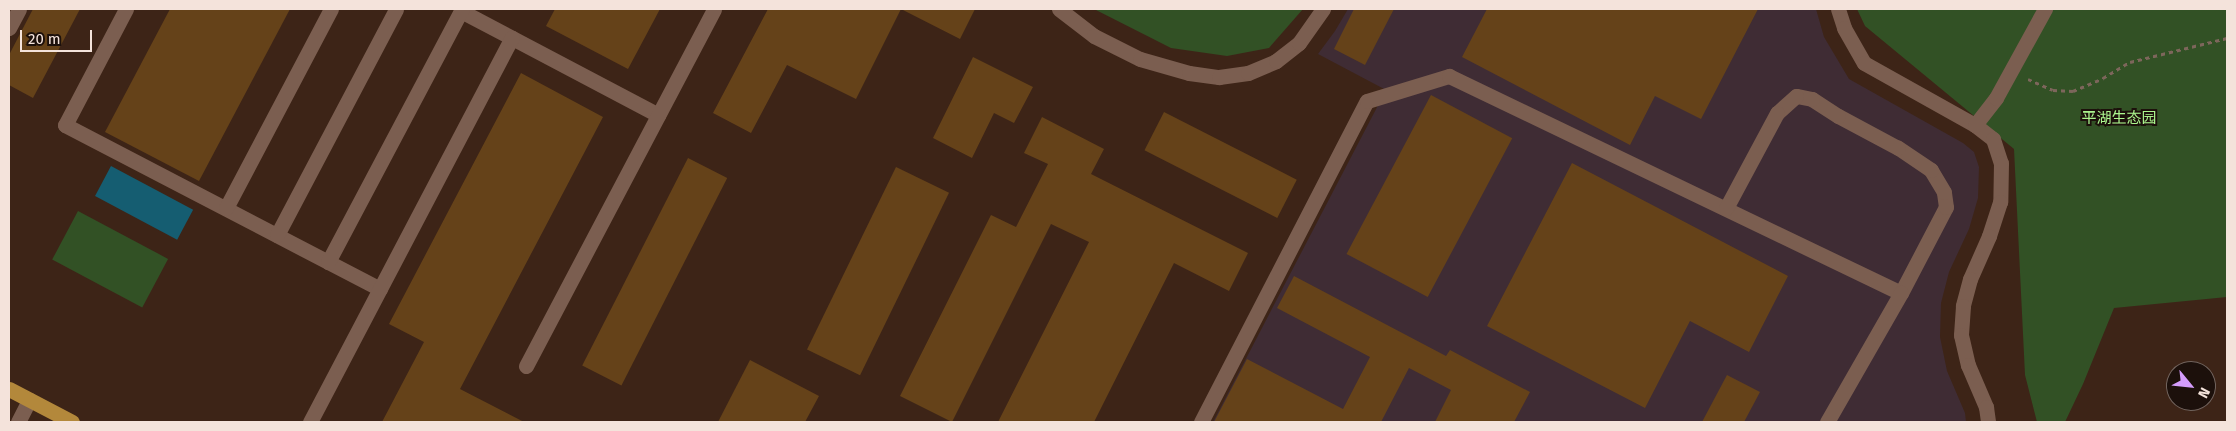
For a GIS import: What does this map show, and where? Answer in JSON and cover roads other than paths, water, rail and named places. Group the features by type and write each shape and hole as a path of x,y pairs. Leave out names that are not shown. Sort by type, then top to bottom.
{"main road":[{"path":"9,390 72,422"}],"street":[{"path":"9,28 19,9"},
{"path":"126,9 65,125 380,289"},
{"path":"226,208 331,9"},
{"path":"277,235 396,9"},
{"path":"526,366 714,9"},
{"path":"1059,9 1094,36 1140,59 1189,73 1218,77 1248,73 1276,61 1299,43 1323,9"},
{"path":"1838,9 1844,28 1864,63 1975,125 1993,139 2001,163 2000,202 1989,236 1970,278 1963,306 1961,335 1968,365 1986,407 1988,422"},
{"path":"1975,125 1996,98 2045,9"},
{"path":"328,262 461,10 658,115"},
{"path":"310,422 512,38"},
{"path":"1201,422 1367,101 1449,76 1901,293"},
{"path":"1726,208 1776,113 1796,96 1812,99 1838,116 1898,148 1932,170 1944,192 1946,207 1901,293 1827,422"},
{"path":"18,422 29,400"}],"water":[{"path":"111,166 193,210 177,240 95,196"}],"park label":[{"name":"平湖生态园","path":"2119,119"}]}
